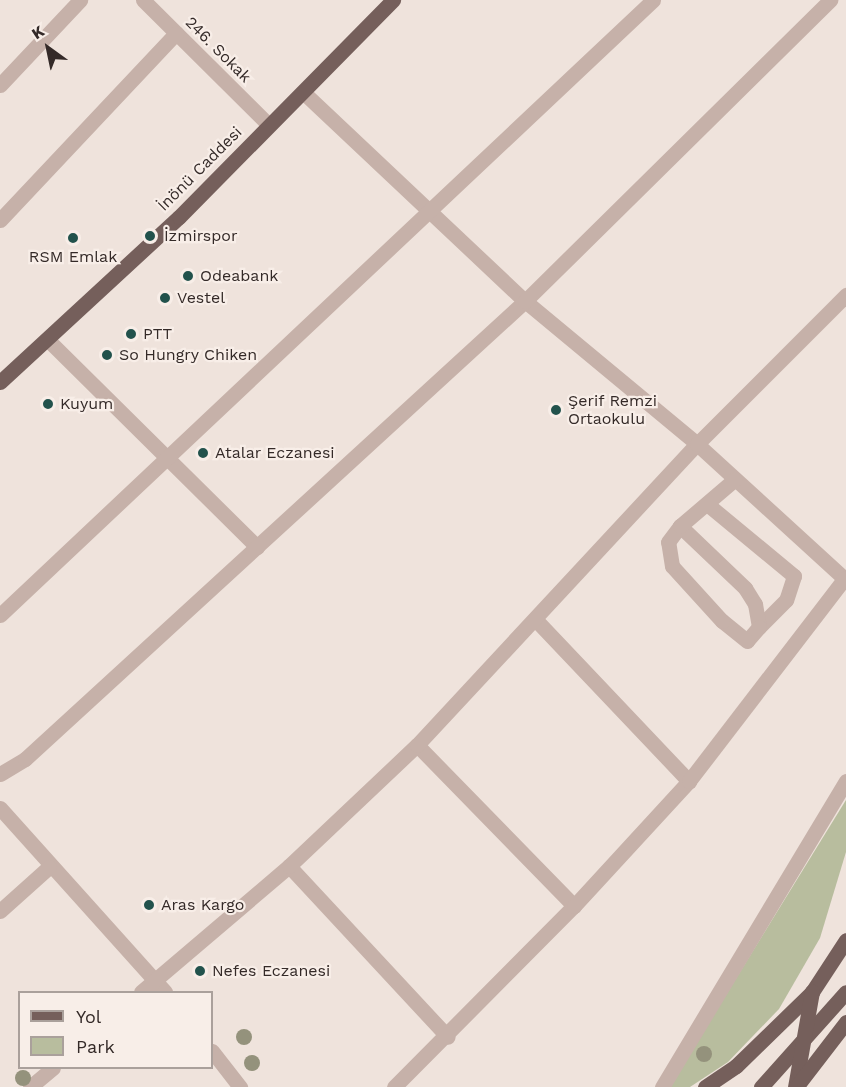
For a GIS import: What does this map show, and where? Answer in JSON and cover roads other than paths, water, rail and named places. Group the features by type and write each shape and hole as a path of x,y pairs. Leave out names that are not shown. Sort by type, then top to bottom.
{"main road":[{"name":"İnönü Caddesi","path":"0,382 49,340 303,92 393,0"},
{"path":"705,1087 736,1066 812,992 846,940"},
{"path":"796,1087 812,992"},
{"path":"761,1087 804,1041 819,1019 846,992"},
{"path":"796,1087 846,1023"}],"street":[{"path":"0,85 80,0"},
{"name":"246. Sokak","path":"142,0 269,125"},
{"path":"0,615 169,460 653,0"},
{"path":"0,774 26,759 525,302 830,0"},
{"path":"0,220 176,33"},
{"path":"303,92 525,302 697,444 845,579 689,781 574,906 448,1037 394,1087"},
{"path":"0,808 49,867 160,986 417,745 697,444 846,295"},
{"path":"49,340 256,547"},
{"path":"707,504 794,576 786,600 747,641 722,621 672,566 668,542 680,526 735,479"},
{"path":"680,526 745,588 758,611 759,627"},
{"path":"535,619 689,781"},
{"path":"417,745 574,906"},
{"path":"663,1087 846,781"},
{"path":"289,866 448,1037"},
{"path":"0,911 49,867"},
{"path":"213,1052 240,1087"},
{"path":"30,1087 52,1069"}],"place":[{"name":"İzmirspor","path":"150,236"},
{"name":"RSM Emlak","path":"73,238"},
{"name":"Odeabank","path":"188,276"},
{"name":"Vestel","path":"165,298"},
{"name":"PTT","path":"131,334"},
{"name":"So Hungry Chiken","path":"107,355"},
{"name":"Kuyum","path":"48,404"},
{"name":"Şerif Remzi Ortaokulu","path":"556,410"},
{"name":"Atalar Eczanesi","path":"203,453"},
{"name":"Aras Kargo","path":"149,905"},
{"name":"Nefes Eczanesi","path":"200,971"}]}
